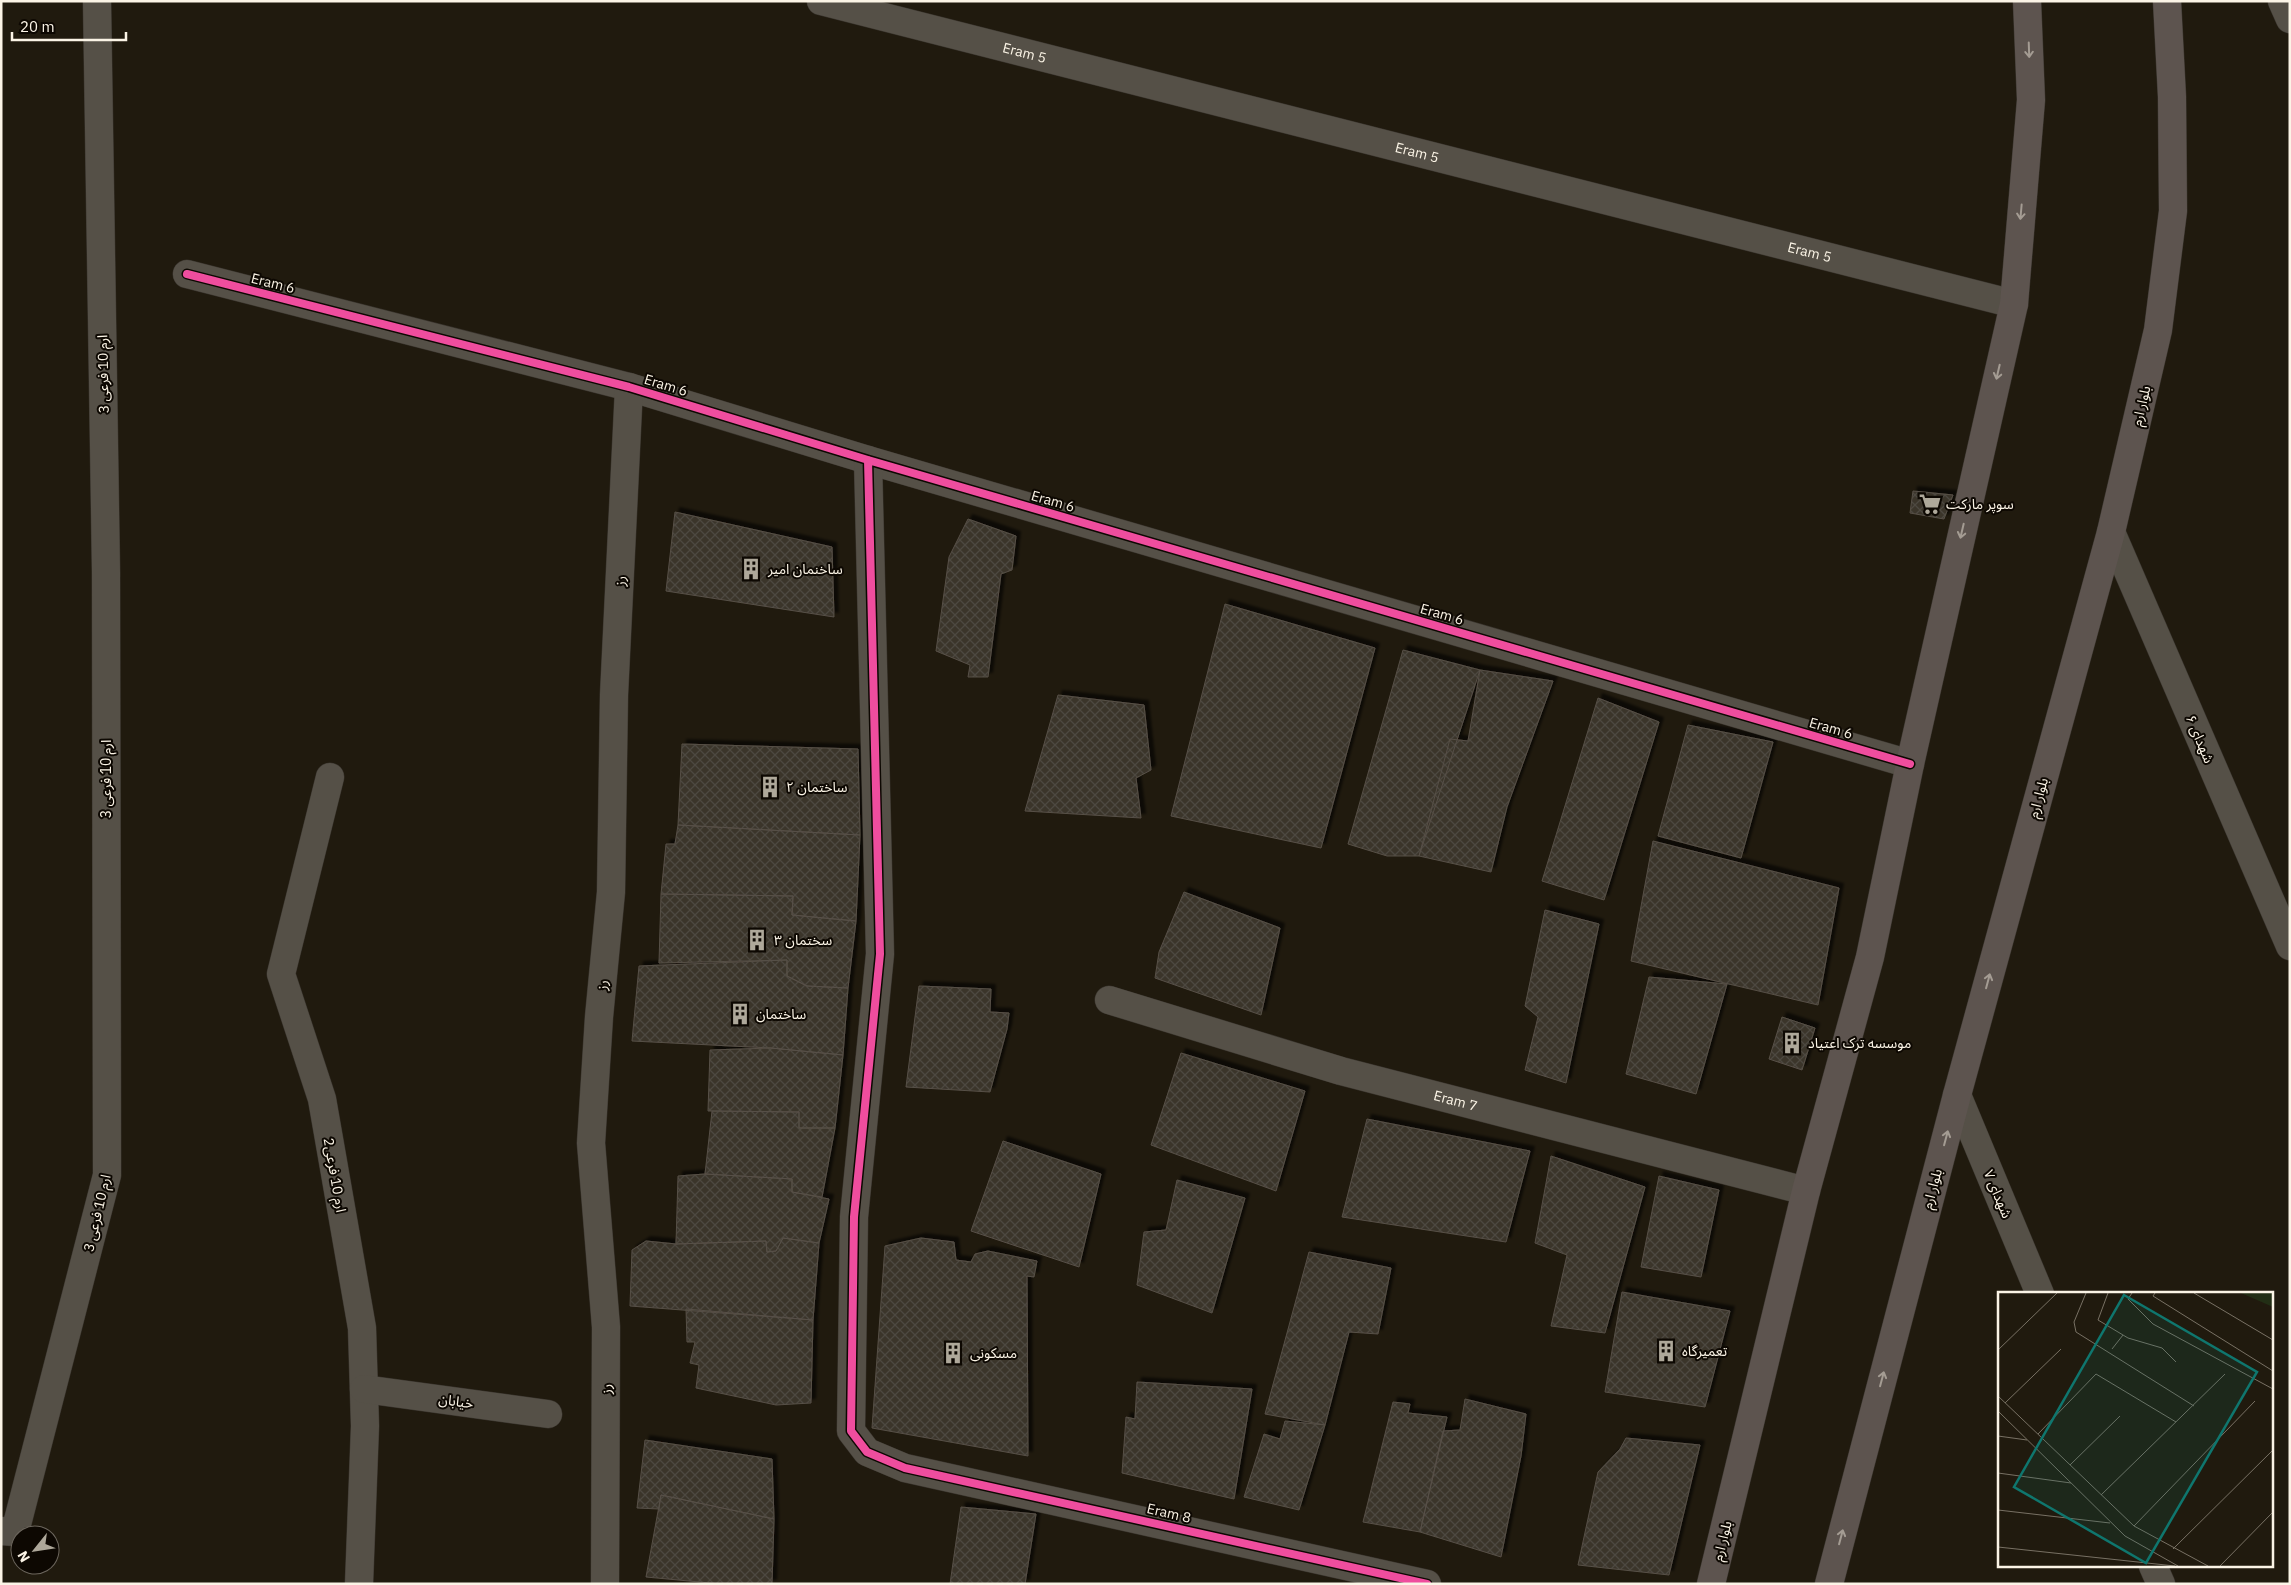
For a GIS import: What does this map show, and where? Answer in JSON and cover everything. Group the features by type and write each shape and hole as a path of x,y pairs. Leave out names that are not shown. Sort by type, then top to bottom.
{"main road":[{"name":"بلوار ارم","path":"1711,1584 1806,1191 1870,957 1910,764 2014,304 2031,100 2027,1"},
{"name":"بلوار ارم","path":"1829,1584 1957,1095 2111,532 2158,330 2173,211 2172,98 2167,1"}],"street":[{"name":"ارم 10 فرعی 3","path":"1,1531 15,1532 107,1175 106,572 97,1"},
{"name":"Eram 5","path":"821,1 2014,304"},
{"path":"2282,1 2290,19"},
{"name":"Eram 6","path":"187,274 629,386 868,460 1910,764"},
{"name":"رز","path":"604,1584 606,1327 591,1143 598,1017 611,892 614,695 629,386"},
{"name":"Eram 8","path":"868,460 880,954 854,1217 851,1431 867,1452 905,1468 1428,1584"},
{"name":"شهدای ۶","path":"2111,532 2290,946"},
{"name":"ارم 10 فرعی2","path":"330,777 281,974 322,1100 362,1328 365,1426 359,1584"},
{"name":"Eram 7","path":"1109,1000 1341,1071 1806,1191"},
{"name":"شهدای ۷","path":"1957,1095 2039,1292"},
{"name":"خیابان","path":"364,1389 548,1414"},
{"path":"2154,1568 2160,1584"}],"building":[{"name":"سوپر مارکت","path":"1913,491 1953,495 1944,519 1910,513"},
{"name":"ساخنمان امیر","path":"675,512 832,547 834,617 666,591"},
{"path":"968,519 1016,536 1012,570 1001,574 988,677 968,677 970,665 936,651 949,557"},
{"path":"1225,604 1375,648 1321,848 1171,816"},
{"path":"1403,650 1480,670 1419,856 1387,856 1348,844"},
{"path":"1480,670 1553,681 1507,807 1491,872 1419,856 1450,739 1468,741"},
{"path":"1058,695 1144,705 1151,770 1136,778 1141,818 1025,811"},
{"path":"1598,698 1659,722 1604,900 1542,881"},
{"path":"1688,725 1773,742 1741,858 1658,836"},
{"name":"ساختمان ۲","path":"682,744 858,749 860,835 678,825"},
{"path":"678,825 860,835 856,921 792,915 793,896 661,894 666,844 675,844"},
{"path":"1653,841 1839,888 1818,1005 1631,961"},
{"path":"1184,892 1280,928 1261,1015 1155,978 1159,952"},
{"name":"سختمان ۳","path":"661,894 793,896 792,915 856,921 848,988 807,986 787,976 787,960 659,963"},
{"path":"1545,910 1599,924 1566,1083 1525,1070 1538,1017 1525,1006"},
{"name":"ساختمان","path":"787,960 787,976 807,986 848,988 843,1055 771,1048 632,1041 639,966"},
{"path":"1649,977 1727,984 1696,1094 1626,1074"},
{"path":"919,986 991,989 990,1012 1009,1013 1007,1029 990,1092 906,1087"},
{"name":"موسسه ترک اعتیاد","path":"1782,1017 1815,1028 1802,1070 1769,1059"},
{"name":"ساختمان","path":"771,1048 843,1055 835,1128 799,1128 799,1112 708,1111 710,1050"},
{"path":"1181,1053 1305,1091 1276,1191 1151,1145"},
{"path":"712,1111 799,1112 799,1128 835,1128 822,1197 792,1192 792,1179 705,1174"},
{"path":"1367,1119 1530,1151 1506,1242 1342,1217"},
{"path":"1003,1141 1101,1174 1079,1267 971,1231"},
{"path":"1551,1156 1645,1187 1605,1333 1551,1326 1567,1255 1535,1243"},
{"path":"705,1174 792,1179 792,1192 829,1199 819,1243 783,1238 776,1251 767,1252 766,1241 676,1244 678,1176"},
{"path":"1659,1176 1719,1190 1701,1277 1641,1267"},
{"path":"1177,1180 1245,1198 1212,1313 1137,1285 1144,1232 1166,1230"},
{"path":"783,1238 819,1243 813,1320 630,1306 632,1250 646,1241 676,1244 766,1241 767,1252 776,1251"},
{"name":"مسکونی","path":"921,1238 954,1242 956,1260 971,1262 975,1254 988,1251 1037,1261 1034,1277 1027,1276 1028,1456 872,1428 885,1246"},
{"path":"1309,1252 1391,1268 1378,1334 1349,1332 1325,1425 1265,1414"},
{"name":"تعمیرگاه","path":"1622,1292 1730,1311 1705,1407 1605,1392"},
{"path":"686,1309 813,1320 811,1403 776,1405 696,1388 699,1365 690,1363 695,1342 687,1342"},
{"path":"1137,1382 1252,1389 1234,1499 1122,1473 1126,1417 1135,1419"},
{"path":"1465,1399 1526,1414 1521,1456 1501,1557 1420,1532 1443,1431 1460,1430"},
{"path":"1393,1402 1410,1404 1408,1413 1447,1417 1420,1532 1363,1522"},
{"path":"1285,1421 1325,1425 1299,1510 1244,1497 1264,1434 1280,1439"},
{"path":"1626,1438 1700,1445 1669,1575 1578,1565 1598,1472 1620,1449"},
{"path":"645,1440 772,1459 774,1519 661,1495 659,1509 637,1508"},
{"path":"661,1495 774,1519 772,1584 721,1584 646,1577"},
{"path":"961,1507 1036,1514 1025,1584 950,1584"}],"cycle path":[{"path":"187,274 629,387 868,460 1910,764"},
{"path":"868,460 880,954 854,1217 851,1431 867,1452 905,1468 1427,1584"}],"place":[{"name":"سوپر مارکت","path":"1930,504"},
{"name":"ساخنمان امیر","path":"751,569"},
{"name":"ساختمان ۲","path":"770,787"},
{"name":"سختمان ۳","path":"757,940"},
{"name":"ساختمان","path":"740,1014"},
{"name":"موسسه ترک اعتیاد","path":"1792,1043"},
{"name":"تعمیرگاه","path":"1666,1351"},
{"name":"مسکونی","path":"953,1353"}]}
